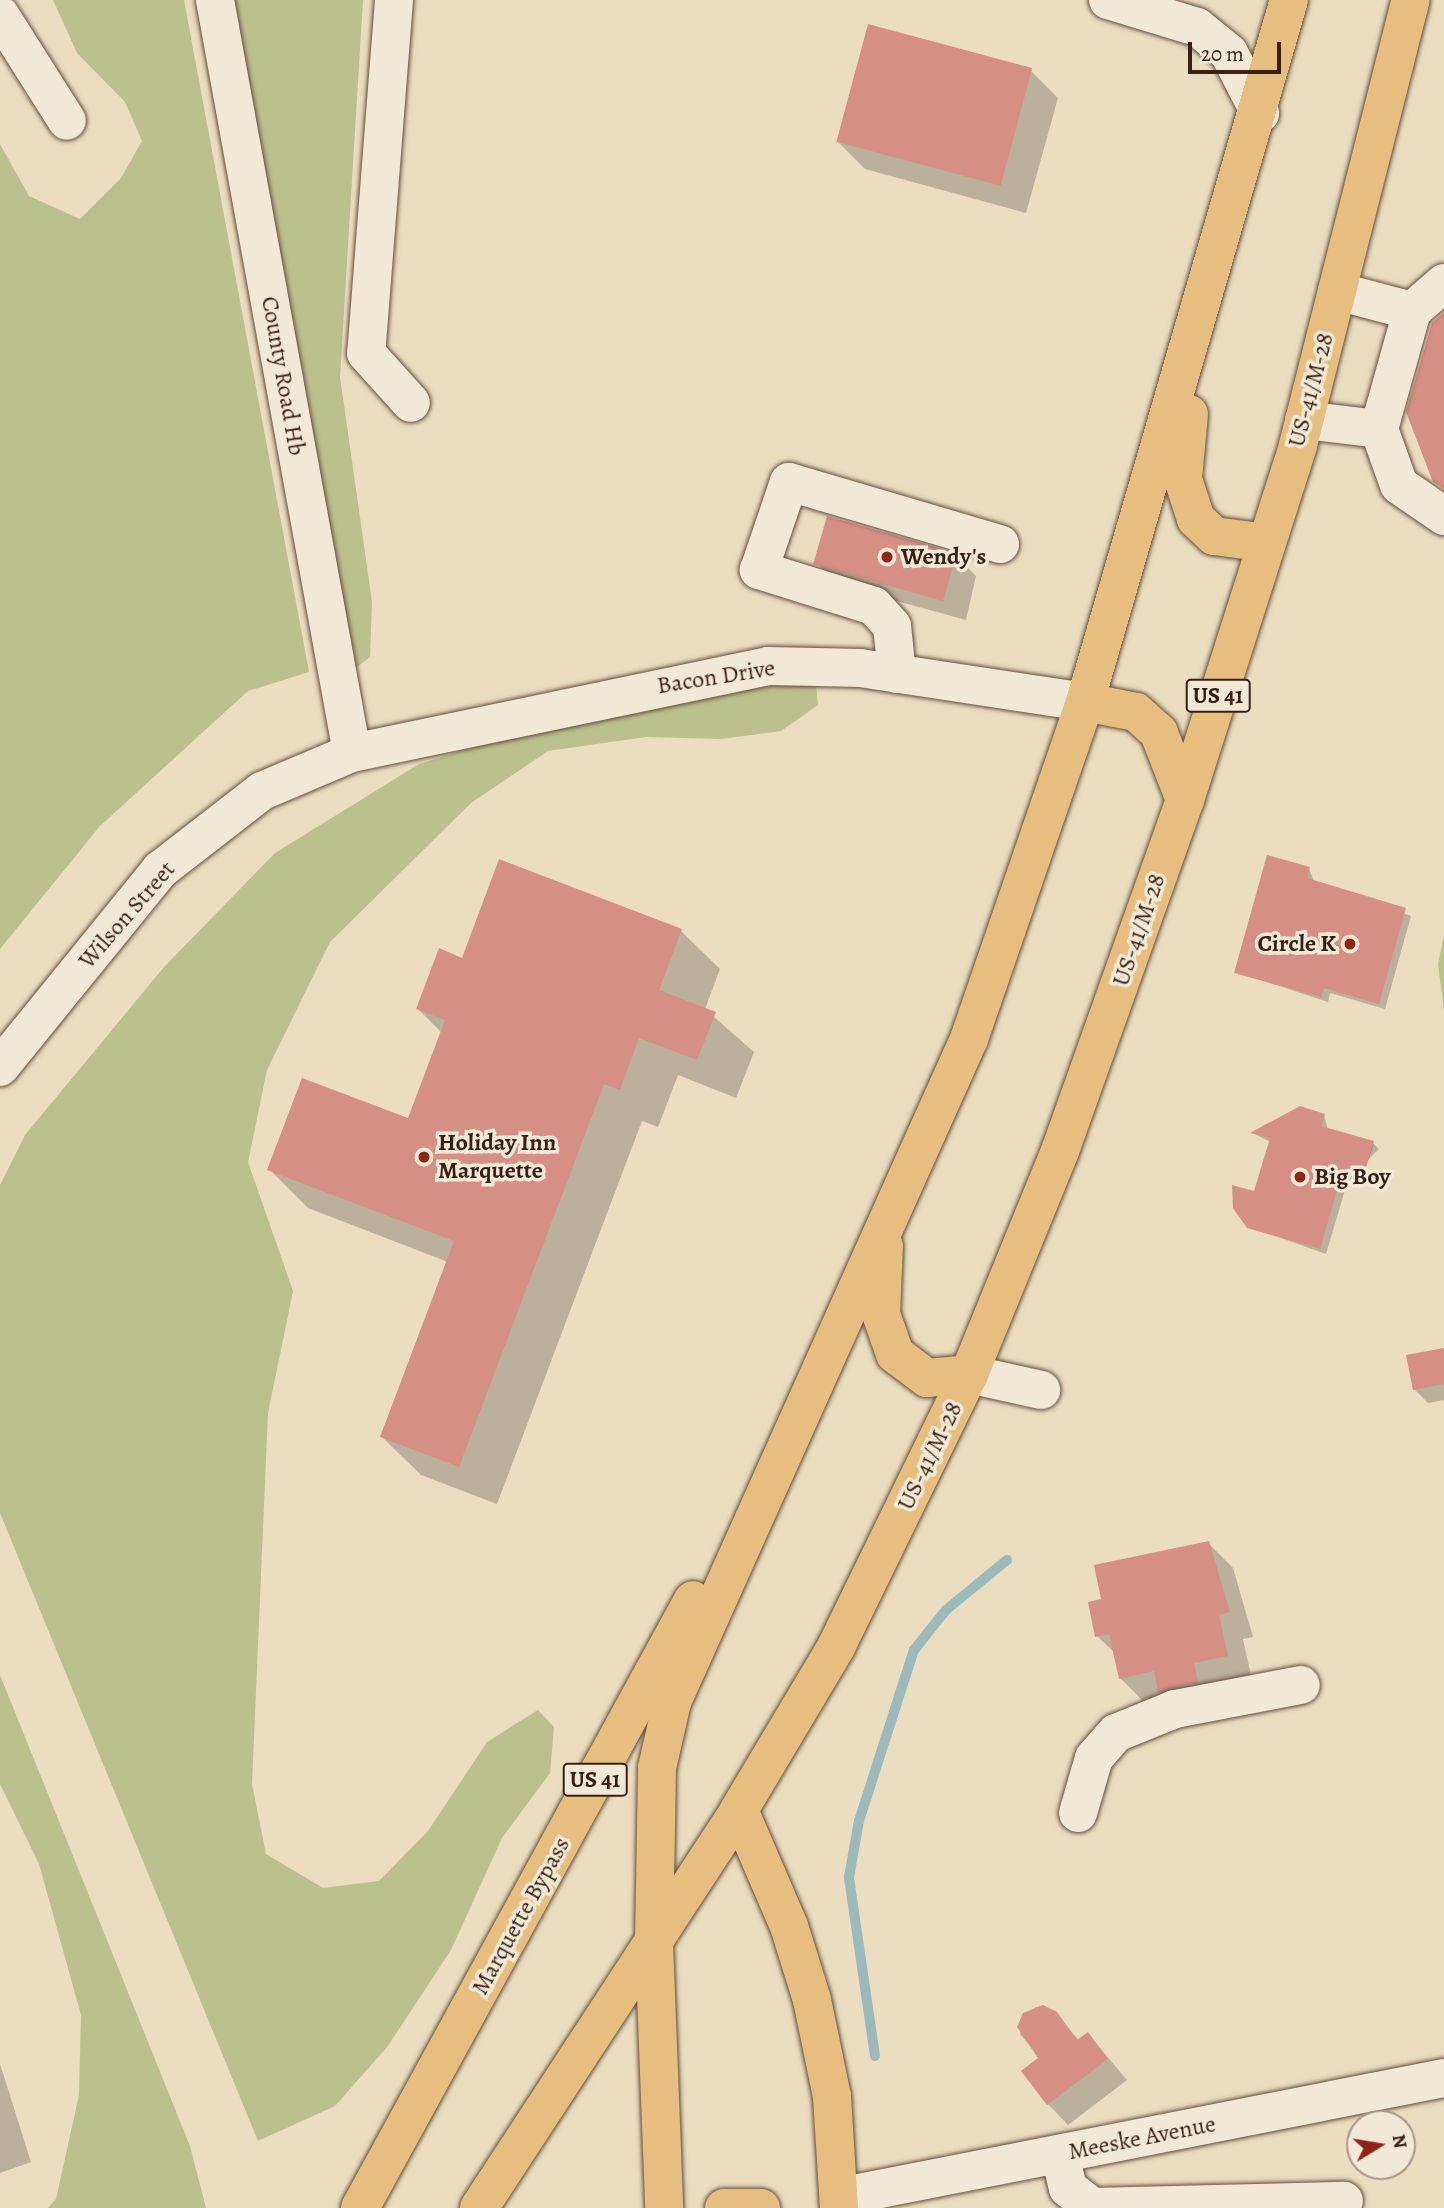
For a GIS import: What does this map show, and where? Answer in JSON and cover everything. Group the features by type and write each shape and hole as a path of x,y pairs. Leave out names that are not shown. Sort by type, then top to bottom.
{"main road":[{"name":"US 41","path":"821,1365 969,1040 1085,702 1199,325 1260,113 1289,0"},
{"name":"US-41/M-28","path":"739,1810 836,1647 969,1374 1060,1151 1185,800 1267,543 1304,421 1411,0"},
{"path":"1199,325 1185,443 1187,500 1214,536 1267,543"},
{"path":"1085,702 1136,712 1158,733 1185,800"},
{"path":"886,1223 881,1314 895,1354 927,1378 969,1374"},
{"path":"664,2208 654,1942 657,1768 672,1702 821,1365"},
{"name":"Marquette Bypass","path":"360,2208 821,1365"},
{"name":"US 41","path":"479,2208 739,1810"},
{"path":"739,1810 789,1926 813,2000 832,2096 839,2202"},
{"path":"724,2208 761,2208"}],"street":[{"name":"County Road Hb","path":"215,0 352,753"},
{"path":"394,0 366,353 411,403"},
{"path":"1108,0 1197,27 1229,53 1260,113"},
{"path":"0,15 67,121"},
{"path":"1444,283 1412,311 1379,429 1399,485 1444,516"},
{"path":"1337,291 1412,311"},
{"path":"1304,421 1379,429"},
{"path":"897,674 892,626 874,606 758,570 789,482 1000,544"},
{"name":"Bacon Drive","path":"352,753 768,666 897,674 1085,702"},
{"name":"Wilson Street","path":"0,1067 160,870 262,792 352,753"},
{"path":"969,1374 1041,1390"},
{"path":"1078,1813 1094,1758 1116,1733 1175,1709 1301,1685"},
{"name":"Meeske Avenue","path":"839,2202 1060,2154 1444,2078"},
{"path":"1060,2154 1068,2188 1092,2207 1344,2201"}],"green space":[{"path":"53,0 184,0 309,672 248,691 100,826 0,949 0,144 29,196 80,219 121,178 142,141 125,102 77,53"},
{"path":"223,0 363,0 340,377 372,602 370,657 349,673"},
{"path":"773,675 816,685 818,705 781,731 722,739 646,737 548,751 471,803 330,942 267,1070 248,1162 293,1291 268,1413 252,1784 266,1854 323,1888 379,1881 428,1831 487,1742 538,1710 554,1727 550,1773 502,1838 451,1950 388,2046 335,2106 258,2141 0,1513 0,1185 25,1135 164,967 275,853 419,764 616,703"},
{"path":"1444,936 1444,1010 1438,964"},
{"path":"0,1675 190,2146 206,2208 48,2208 56,2199 79,2095 81,2015 39,1864 0,1784"}],"building":[{"path":"868,24 1032,68 1001,186 836,142"},
{"path":"1444,312 1444,489 1433,482 1406,412 1432,323"},
{"name":"Wendy's","path":"827,516 957,553 943,601 813,564"},
{"path":"1267,855 1310,867 1307,878 1406,908 1379,1004 1324,988 1321,997 1234,973"},
{"name":"Holiday Inn Marquette","path":"499,859 682,929 659,990 716,1012 697,1060 639,1038 620,1090 604,1084 459,1467 380,1437 454,1241 267,1170 302,1078 408,1118 445,1020 416,1009 439,948 462,958"},
{"name":"Big Boy","path":"1300,1106 1325,1114 1321,1126 1374,1141 1362,1180 1342,1174 1320,1249 1247,1228 1233,1208 1232,1185 1254,1191 1270,1138 1250,1133"},
{"path":"1444,1348 1444,1384 1413,1390 1406,1355"},
{"path":"1209,1541 1230,1612 1219,1615 1228,1656 1194,1663 1198,1682 1158,1692 1154,1671 1119,1679 1109,1634 1095,1637 1088,1602 1101,1599 1094,1565"},
{"path":"1043,2005 1057,2012 1077,2040 1088,2032 1108,2059 1047,2105 1021,2071 1038,2058 1017,2027 1023,2013"}],"waterway":[{"path":"875,2056 849,1877 859,1821 914,1650 946,1610 1007,1560"}],"place":[{"name":"Wendy's","path":"887,557"},
{"name":"Circle K","path":"1350,944"},
{"name":"Holiday Inn Marquette","path":"424,1157"},
{"name":"Big Boy","path":"1300,1177"}]}
